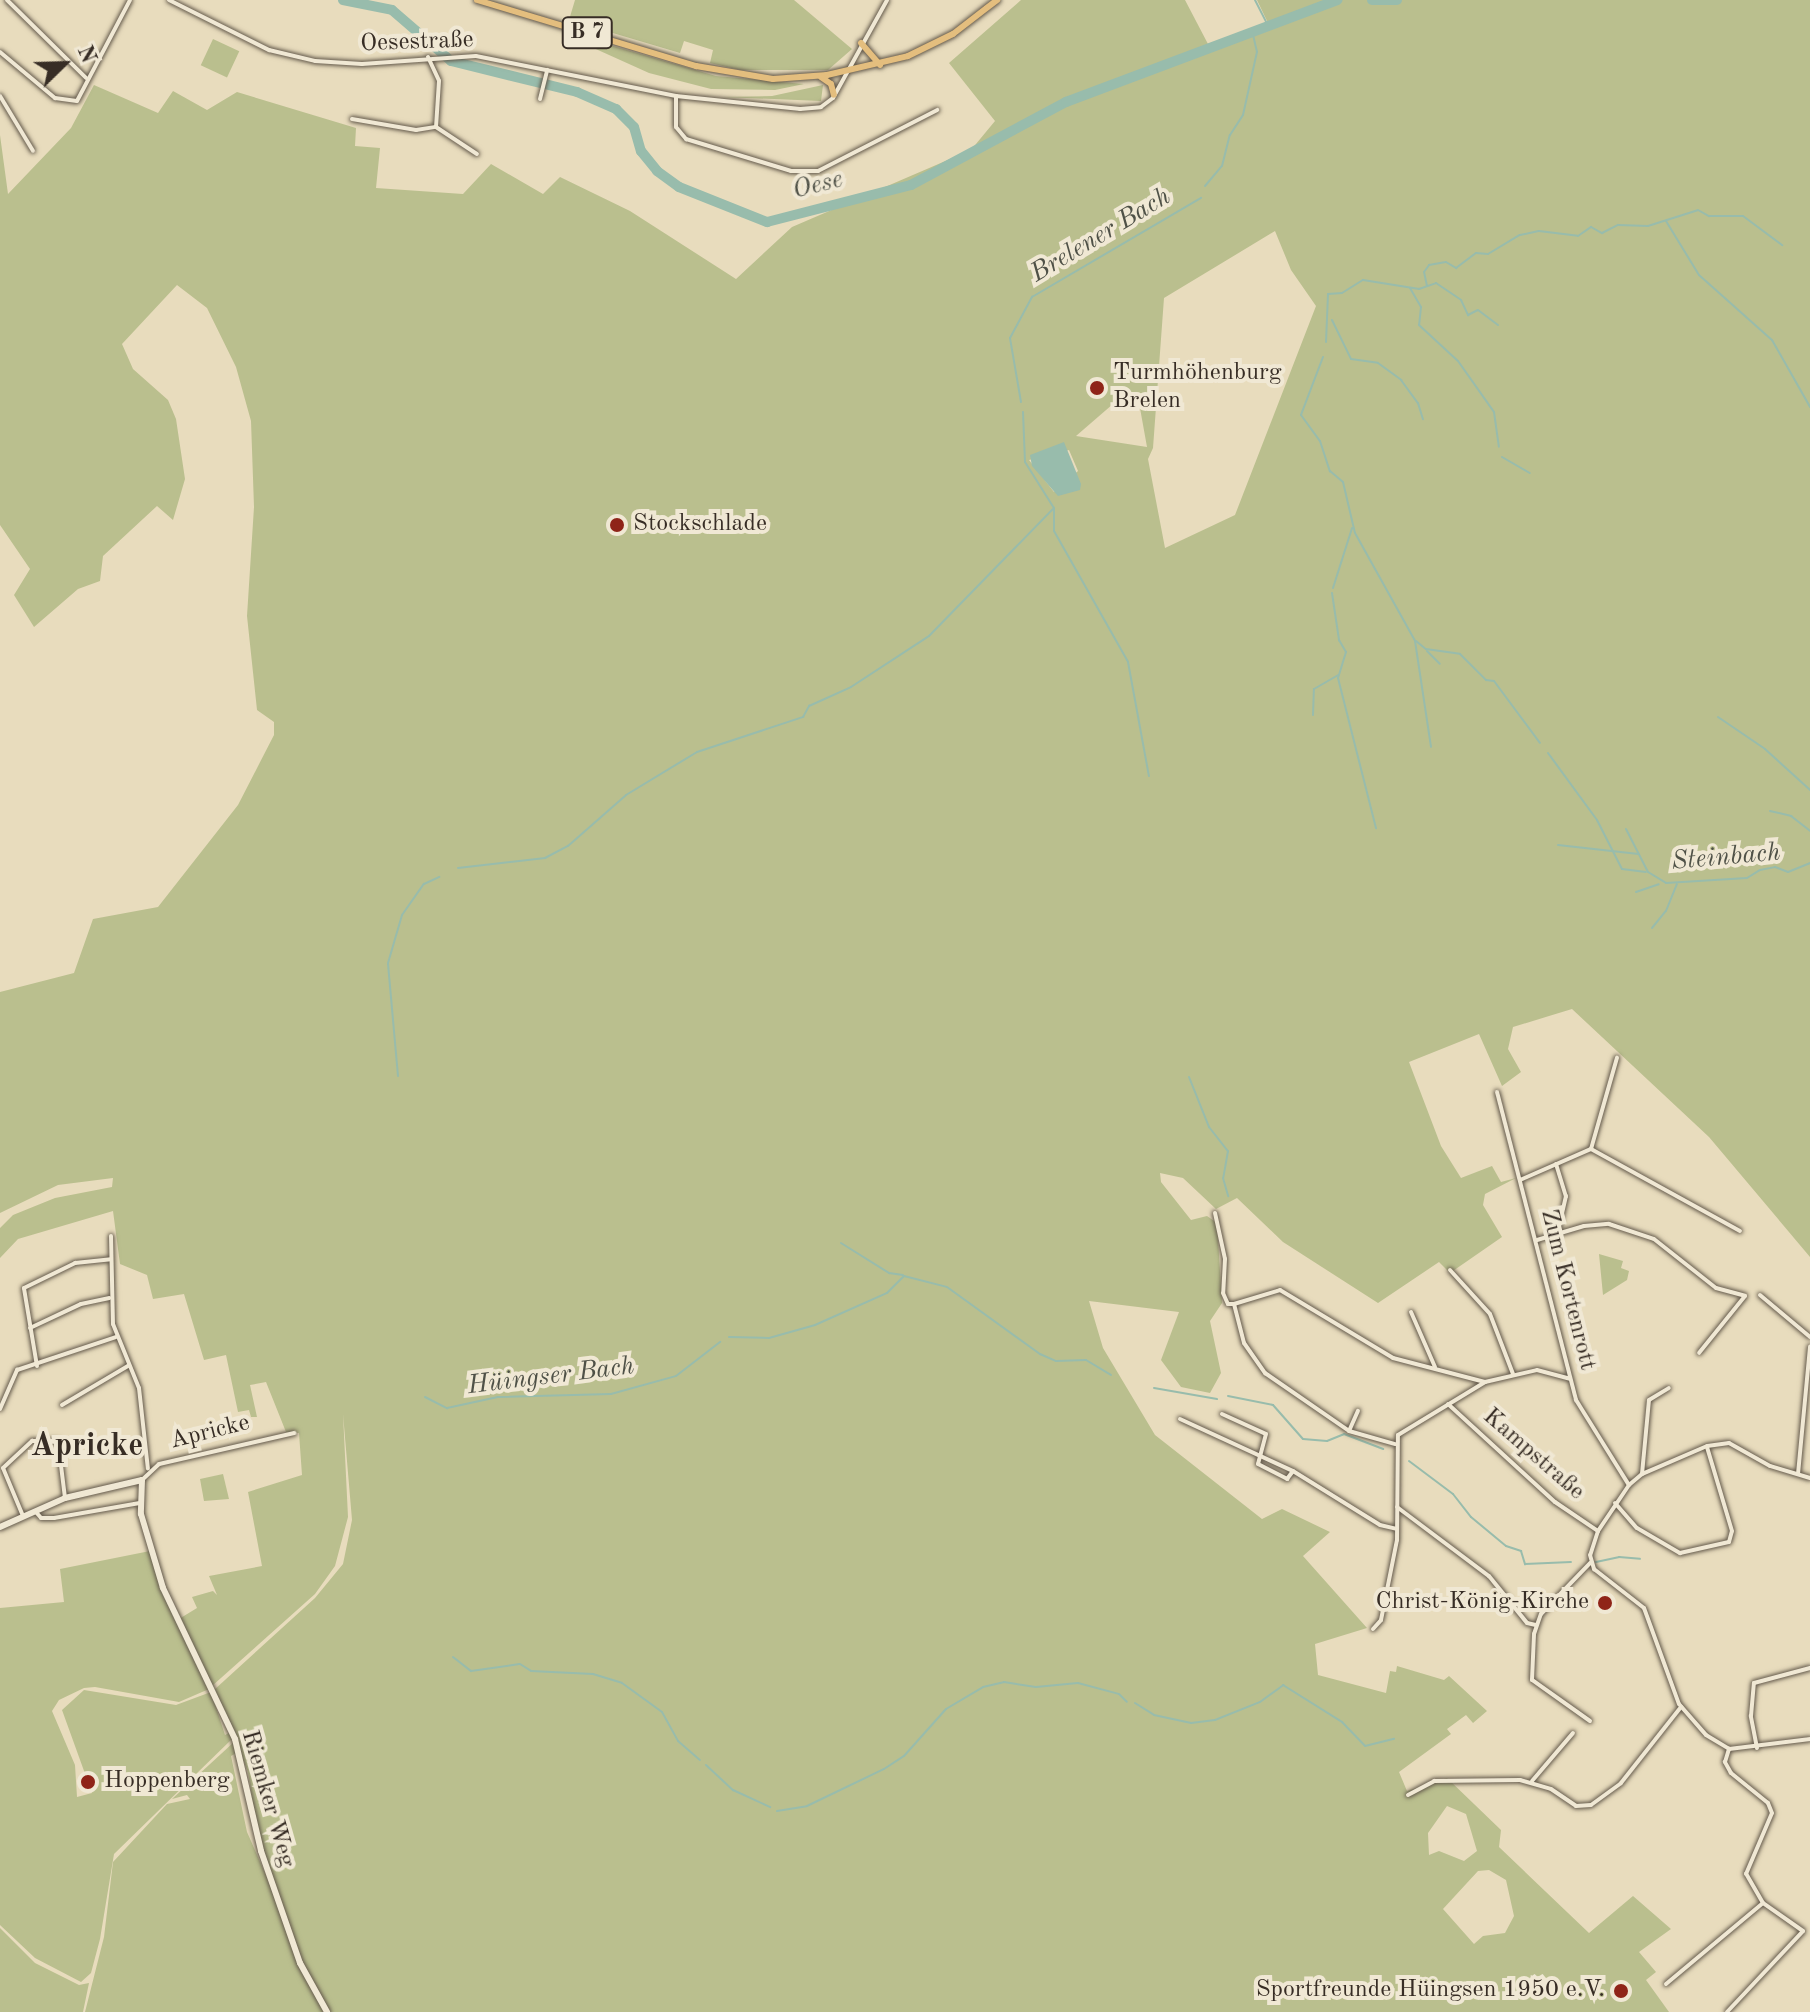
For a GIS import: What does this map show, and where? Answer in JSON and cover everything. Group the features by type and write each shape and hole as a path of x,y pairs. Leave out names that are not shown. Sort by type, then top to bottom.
{"main road":[{"name":"B 7","path":"477,0 721,72 773,79 818,76 880,65 943,40 997,0"},
{"path":"861,43 880,65"},
{"path":"818,76 831,84 834,95"}],"street":[{"path":"7,0 86,78"},
{"path":"0,52 62,101 77,101 86,78 130,0"},
{"name":"Oesestraße","path":"169,0 269,50 315,61 362,64 454,56 547,69 676,96 800,109 821,107 834,95"},
{"path":"834,95 887,0"},
{"path":"428,57 439,81 436,127"},
{"path":"540,99 547,69"},
{"path":"0,96 33,151"},
{"path":"676,96 676,127 686,139 791,171 818,171 937,110"},
{"path":"352,119 416,130 436,127 477,154"},
{"path":"1591,1149 1617,1058"},
{"name":"Zum Kortenrott","path":"1497,1092 1570,1379 1586,1422 1629,1485"},
{"path":"1520,1180 1591,1149"},
{"path":"1591,1149 1740,1231"},
{"path":"1556,1164 1566,1196 1557,1234"},
{"path":"1215,1213 1225,1259 1223,1293 1228,1304 1280,1290 1367,1345 1485,1382"},
{"path":"1537,1240 1596,1225 1630,1230 1663,1244 1716,1288 1745,1296 1699,1353"},
{"path":"111,1236 110,1298 116,1337 144,1409 148,1469"},
{"path":"37,1366 24,1288 75,1263 111,1259"},
{"path":"1450,1270 1490,1314 1513,1374"},
{"path":"1760,1295 1810,1337"},
{"path":"30,1328 81,1304 110,1298"},
{"path":"1234,1304 1244,1343 1265,1373 1349,1431 1395,1444"},
{"path":"1411,1312 1435,1367"},
{"path":"0,1409 17,1370 37,1366 116,1337"},
{"path":"1798,1474 1801,1408 1810,1350"},
{"path":"62,1405 128,1366"},
{"path":"1373,1629 1381,1620 1388,1596 1397,1529 1395,1444 1401,1432 1485,1382 1545,1370 1570,1379"},
{"path":"1642,1474 1649,1400 1669,1388"},
{"name":"Kampstraße","path":"1447,1403 1555,1502 1598,1531"},
{"path":"1801,1408 1810,1408"},
{"path":"1349,1431 1358,1411"},
{"path":"1222,1414 1266,1434 1258,1464 1287,1479 1293,1471"},
{"path":"1180,1419 1293,1471 1380,1525 1397,1529"},
{"name":"Apricke","path":"167,1597 140,1503 142,1480 148,1469 205,1450 294,1433"},
{"path":"23,1516 3,1468 32,1441 58,1441 65,1498"},
{"path":"1590,1721 1532,1680 1536,1625 1590,1563 1598,1531 1629,1485 1642,1474 1707,1446 1729,1443 1758,1460 1810,1478"},
{"path":"1615,1503 1637,1528 1680,1553 1729,1542 1732,1531 1707,1446"},
{"path":"0,1527 65,1498 142,1480"},
{"path":"35,1511 41,1518 54,1518 140,1503"},
{"path":"1396,1506 1489,1576 1527,1623 1536,1625"},
{"path":"1590,1563 1648,1615 1681,1707 1706,1735 1729,1749 1757,1748 1810,1739"},
{"name":"Riemker Weg","path":"167,1597 235,1739 261,1851 300,1963 327,2012"},
{"path":"1757,1748 1751,1716 1754,1683 1810,1668"},
{"path":"1408,1795 1434,1781 1532,1781 1576,1806 1591,1805 1621,1783 1681,1707"},
{"path":"1532,1781 1573,1733"},
{"path":"1729,1749 1725,1762 1731,1773 1768,1803 1772,1813 1746,1866 1763,1903 1810,1935"},
{"path":"1666,1984 1763,1903"},
{"path":"1727,2012 1803,1931"}],"shaded area":[{"path":"575,0 794,0 852,49 828,70 740,70 710,63 713,50 684,41 680,53 569,20"},
{"path":"1021,0 1185,0 1208,44 1268,23 1257,0 1810,0 1810,1257 1709,1137 1572,1009 1513,1027 1508,1049 1521,1072 1502,1086 1479,1034 1409,1062 1441,1146 1461,1178 1492,1166 1501,1182 1516,1178 1485,1194 1483,1205 1502,1237 1450,1273 1439,1262 1378,1303 1283,1242 1237,1198 1216,1209 1183,1178 1160,1173 1161,1182 1191,1220 1207,1216 1217,1223 1222,1303 1210,1321 1221,1373 1210,1393 1181,1387 1161,1360 1179,1312 1089,1301 1103,1348 1155,1435 1262,1519 1282,1509 1330,1532 1303,1556 1367,1628 1315,1644 1318,1675 1386,1693 1390,1671 1396,1672 1397,1666 1444,1680 1449,1676 1487,1711 1473,1723 1466,1715 1447,1729 1451,1734 1399,1772 1407,1791 1447,1778 1501,1830 1499,1847 1589,1933 1633,1896 1671,1929 1639,1952 1656,1972 1646,1980 1669,2012 329,2012 306,1973 259,1842 248,1772 214,1690 315,1598 343,1564 352,1520 343,1414 348,1517 335,1566 315,1594 212,1686 179,1619 197,1608 192,1597 213,1591 217,1595 209,1576 262,1566 248,1492 302,1475 299,1433 286,1432 266,1382 250,1385 257,1417 251,1417 249,1410 238,1412 226,1355 204,1360 184,1294 153,1299 147,1275 120,1264 113,1211 18,1239 0,1258 0,1228 13,1215 55,1198 112,1187 113,1178 58,1185 0,1213 0,992 74,973 93,919 158,907 238,805 274,735 274,722 257,710 247,616 254,507 251,421 236,367 207,308 177,285 122,344 133,369 168,400 176,419 185,479 173,520 157,506 103,556 100,581 78,589 34,627 14,595 30,569 0,525 0,135 8,194 71,128 94,85 158,113 173,91 207,110 237,92 356,128 355,146 380,148 376,188 463,194 491,164 543,194 560,177 630,211 736,279 792,227 971,150 995,121 949,63","holes":["1275,231 1291,270 1316,306 1235,515 1165,548 1148,459 1153,448 1164,298","1138,397 1147,447 1076,436 1113,404","1069,450 1078,471 1054,492 1029,460","1447,1806 1466,1814 1477,1851 1464,1861 1439,1851 1429,1855 1428,1833","1489,1870 1506,1880 1514,1916 1505,1933 1483,1936 1474,1944 1443,1909 1478,1871"]},
{"path":"579,36 716,76 804,84 775,90 711,89 649,73 578,41"},
{"path":"213,39 239,51 227,78 201,65"},
{"path":"823,85 821,101 723,97 772,96"},
{"path":"1064,442 1081,484 1080,490 1058,496 1032,466 1030,455"},
{"path":"1599,1254 1623,1261 1621,1268 1629,1271 1627,1280 1603,1295"},
{"path":"223,1474 229,1499 204,1501 200,1479"},
{"path":"150,1551 209,1689 179,1702 95,1687 84,1688 59,1700 52,1711 75,1765 77,1797 92,1793 62,1710 84,1690 176,1705 211,1692 225,1735 231,1732 233,1738 114,1854 100,1939 91,1973 81,1982 35,1958 0,1925 0,1608 64,1602 60,1569"},
{"path":"234,1742 238,1752 231,1756 247,1832 326,2012 85,2012 104,1937 113,1862 167,1804 190,1799 187,1795 172,1799"},
{"path":"0,1928 35,1963 79,1985 89,1983 83,2012 0,2012"}],"waterway":[{"name":"Oese","path":"343,0 392,10 451,61 577,92 616,109 634,127 641,151 657,171 679,187 767,222 911,185 1066,102 1338,0"},
{"path":"1255,0 1268,26"},
{"name":"Oese","path":"1372,0 1397,0"},
{"name":"Brelener Bach","path":"1205,186 1222,166 1230,135 1243,115 1257,52 1252,31"},
{"name":"Brelener Bach","path":"1021,402 1010,338 1032,297 1201,198"},
{"path":"1427,286 1424,272 1429,265 1446,262 1456,268 1476,253 1488,254 1520,235 1539,231 1578,236 1591,227 1602,233 1618,225 1648,226 1698,210 1709,216 1743,216 1782,245"},
{"path":"1666,221 1699,275 1772,340 1810,407"},
{"path":"1326,342 1328,294 1342,293 1363,280 1419,289 1436,283 1461,300 1468,315 1478,310 1498,325"},
{"path":"1410,288 1421,307 1419,325 1458,361 1494,412 1499,447"},
{"path":"1332,320 1351,359 1378,363 1401,380 1418,403 1423,419"},
{"path":"1323,357 1301,415 1320,441 1330,471 1343,482 1355,533 1415,641 1431,747"},
{"name":"Brelener Bach","path":"1023,412 1025,462 1054,508 1054,531 1128,662 1149,776"},
{"path":"1502,457 1530,473"},
{"path":"458,868 545,858 568,846 626,795 697,752 803,717 809,706 851,687 929,636 1054,508"},
{"path":"1333,588 1352,528"},
{"path":"1332,593 1339,640 1346,652 1338,678 1376,828"},
{"path":"1416,641 1426,649 1460,654 1486,680 1494,681 1540,743"},
{"path":"1427,651 1440,664"},
{"path":"1313,715 1314,689 1338,675"},
{"path":"1718,717 1765,749 1810,790"},
{"path":"1548,753 1597,820 1622,869 1646,872"},
{"path":"1770,811 1791,816 1810,831"},
{"name":"Steinbach","path":"1626,829 1648,872 1666,883 1747,878 1760,870 1775,867 1788,872 1810,863"},
{"path":"1558,845 1639,854"},
{"path":"398,1076 388,963 402,915 424,884 439,877"},
{"path":"1636,892 1659,884"},
{"path":"1652,928 1666,911 1677,884"},
{"path":"1189,1077 1209,1127 1228,1151 1223,1178 1228,1196"},
{"name":"Hüingser Bach","path":"841,1243 889,1273 903,1275"},
{"name":"Hüingser Bach","path":"729,1337 769,1338 815,1325 887,1293 904,1276 947,1287 1040,1354 1056,1361 1086,1360 1111,1375"},
{"name":"Hüingser Bach","path":"425,1397 447,1408 498,1397 611,1394 676,1376 720,1342"},
{"name":"Hüingser Bach","path":"1154,1388 1217,1399"},
{"name":"Hüingser Bach","path":"1228,1396 1273,1405 1303,1439 1327,1441 1344,1434 1383,1449"},
{"name":"Hüingser Bach","path":"1409,1461 1453,1494 1471,1517 1506,1546 1521,1551 1525,1564 1571,1562"},
{"name":"Hüingser Bach","path":"1596,1562 1619,1557 1640,1559"},
{"path":"453,1657 471,1671 520,1664 531,1671 593,1674 622,1683 662,1712 678,1741 700,1760"},
{"path":"777,1811 807,1806 884,1769 904,1756 946,1709 983,1687 1004,1682 1036,1687 1078,1683 1119,1694 1127,1702"},
{"path":"1135,1703 1154,1715 1191,1723 1215,1720 1260,1702 1283,1685 1342,1722 1365,1746 1394,1739"},
{"path":"706,1765 733,1790 770,1807"}],"place":[{"name":"Turmhöhenburg Brelen","path":"1097,388"},
{"name":"Stockschlade","path":"617,525"},
{"name":"Christ-König-Kirche","path":"1605,1603"},
{"name":"Hoppenberg","path":"88,1782"},
{"name":"Sportfreunde Hüingsen 1950 e.V.","path":"1621,1991"}],"district":[{"name":"Apricke","path":"87,1447"}]}
